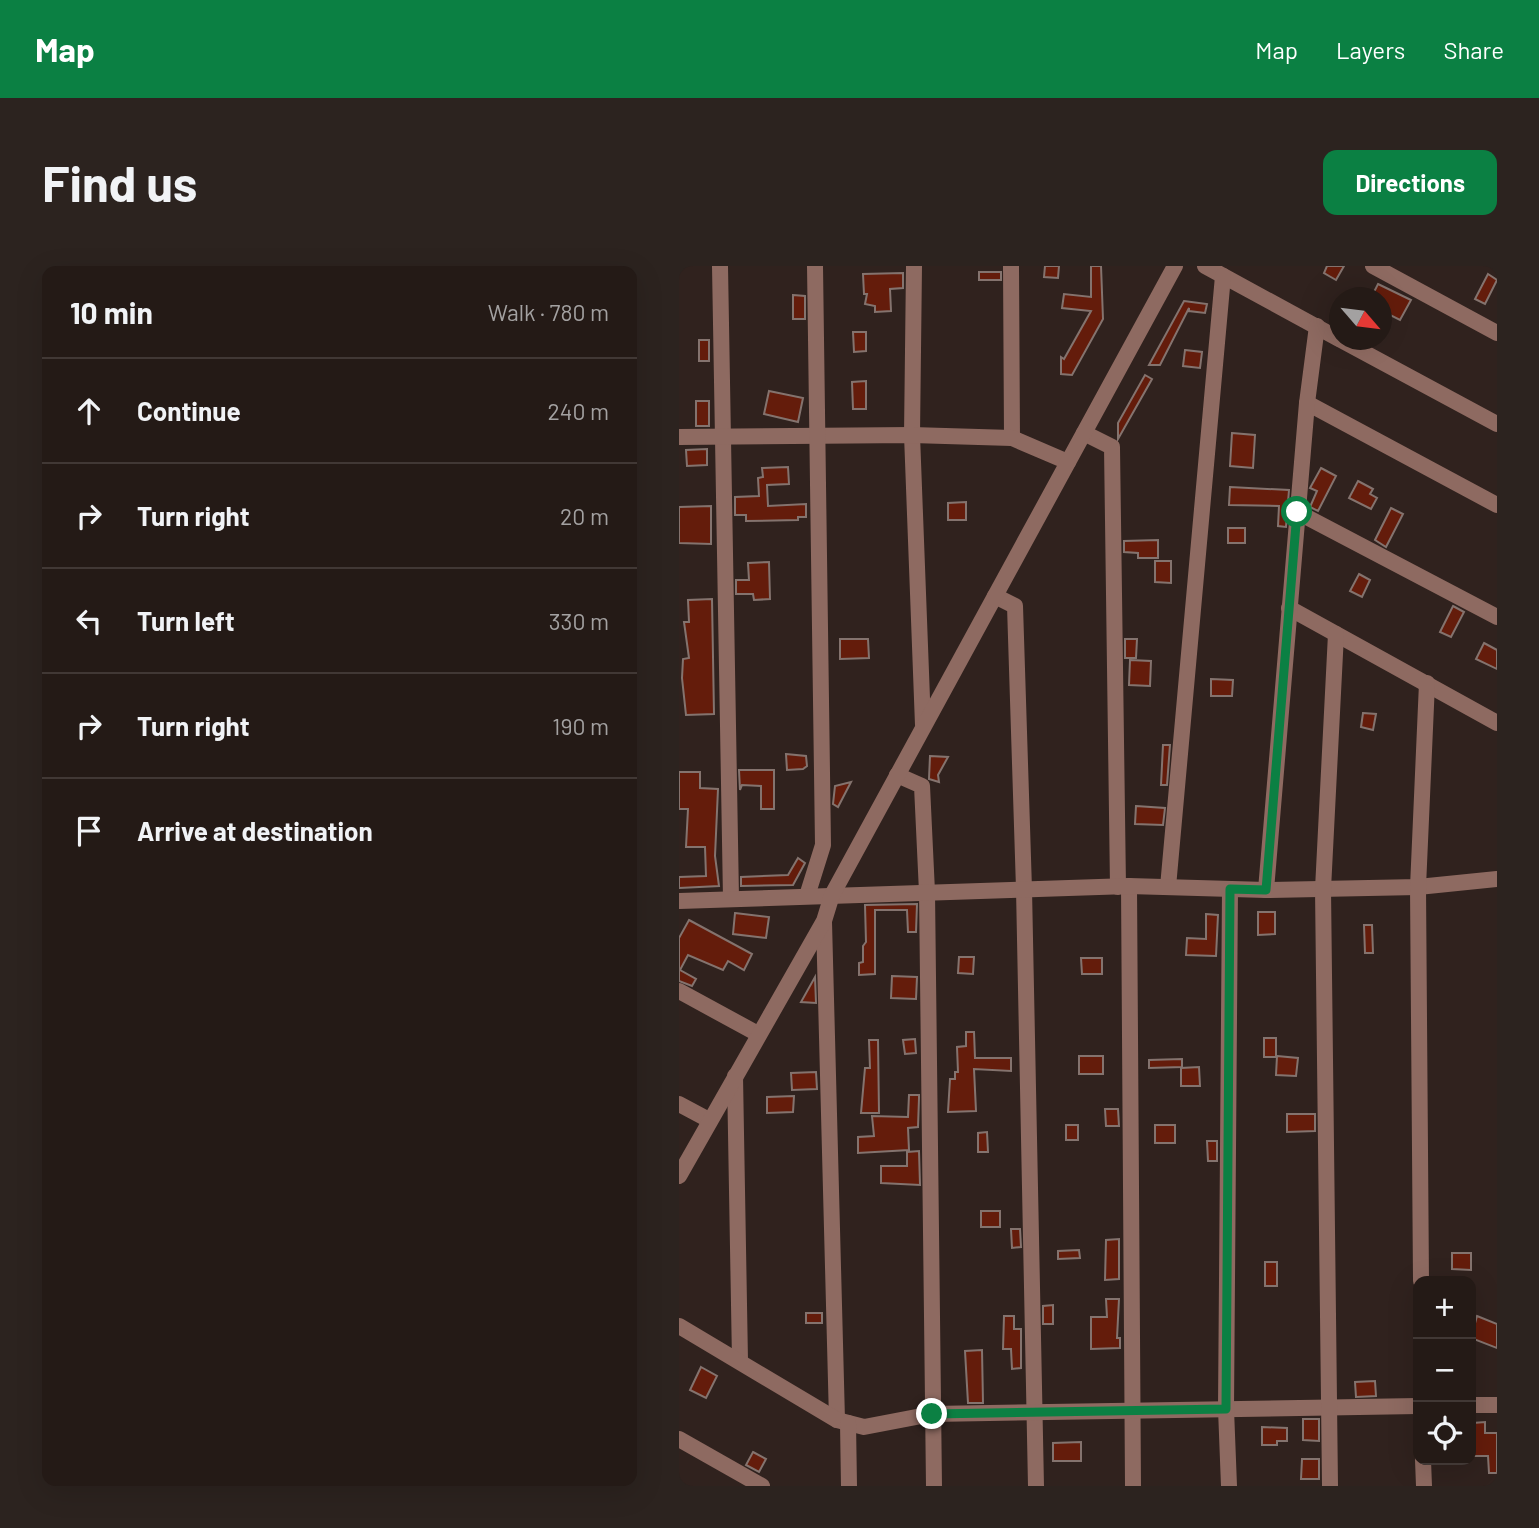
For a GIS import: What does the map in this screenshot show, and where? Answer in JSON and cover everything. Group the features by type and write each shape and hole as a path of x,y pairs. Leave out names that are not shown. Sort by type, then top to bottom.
{"street":[{"path":"720,266 731,898"},
{"path":"807,896 823,845 815,266"},
{"path":"914,266 912,435 923,727"},
{"path":"1011,266 1012,438"},
{"path":"679,1176 735,1073 824,921 832,895 1174,266"},
{"path":"1205,266 1329,333"},
{"path":"1373,266 1497,333"},
{"path":"1168,887 1223,276"},
{"path":"1266,890 1297,512 1317,326"},
{"path":"1360,350 1497,424"},
{"path":"1307,403 1497,505"},
{"path":"1084,433 1112,447 1124,886 1133,1486"},
{"path":"679,437 912,435 1012,438 1067,462"},
{"path":"1297,512 1497,617"},
{"path":"995,596 1015,606 1024,890 1036,1486"},
{"path":"1289,608 1497,723"},
{"path":"1330,1486 1323,889 1336,634"},
{"path":"1421,1276 1418,887 1427,683"},
{"path":"897,775 922,786 927,892 934,1486"},
{"path":"679,901 1124,886 1266,890 1418,887 1497,879"},
{"path":"1229,1486 1226,1409 1230,889"},
{"path":"824,921 842,1422 849,1486"},
{"path":"679,991 758,1034"},
{"path":"735,1073 740,1361"},
{"path":"679,1104 709,1120"},
{"path":"679,1326 842,1422 864,1427 932,1414 1413,1406"},
{"path":"1476,1405 1497,1405"},
{"path":"679,1439 762,1486"},
{"path":"1423,1465 1424,1486"}],"building":[{"path":"1045,266 1059,266 1058,278 1044,277"},
{"path":"1091,266 1101,266 1103,319 1072,375 1061,374 1061,357 1064,359 1091,311 1062,308 1064,294 1091,297"},
{"path":"1327,266 1344,266 1336,280 1324,273"},
{"path":"979,272 1001,272 1001,280 979,280"},
{"path":"903,273 903,288 890,289 891,311 875,312 875,306 865,304 867,294 864,294 863,274"},
{"path":"1488,274 1497,280 1485,304 1475,299"},
{"path":"1392,291 1411,300 1400,320 1392,316"},
{"path":"793,295 805,296 805,319 793,319"},
{"path":"1184,301 1207,304 1205,313 1189,311 1189,308 1160,365 1149,365"},
{"path":"853,332 866,332 866,351 854,352"},
{"path":"699,340 709,340 709,361 699,361"},
{"path":"1185,350 1202,352 1200,368 1183,366"},
{"path":"1145,375 1152,379 1118,439 1118,423"},
{"path":"866,381 866,409 853,409 852,382"},
{"path":"769,391 803,398 798,422 764,414"},
{"path":"696,401 709,401 709,426 696,426"},
{"path":"1232,433 1255,435 1253,468 1230,466"},
{"path":"707,449 707,465 687,466 686,450"},
{"path":"788,467 789,484 767,485 768,506 806,504 806,517 798,517 798,520 746,521 746,515 735,515 735,497 759,496 758,478 763,477 762,468"},
{"path":"1321,468 1336,476 1318,511 1310,507 1317,491 1310,488"},
{"path":"1358,481 1373,489 1370,494 1377,498 1371,509 1349,498"},
{"path":"1230,487 1289,490 1286,527 1278,526 1279,506 1229,505"},
{"path":"966,502 966,520 948,520 948,503"},
{"path":"711,506 711,544 679,543 679,507"},
{"path":"1391,508 1403,514 1386,547 1375,540"},
{"path":"1228,528 1245,528 1245,543 1228,543"},
{"path":"1158,540 1158,558 1138,558 1138,553 1124,552 1124,541"},
{"path":"1155,561 1171,561 1171,583 1155,582"},
{"path":"769,562 770,599 754,600 753,594 736,594 736,580 749,580 748,563"},
{"path":"1359,574 1370,580 1362,597 1350,591"},
{"path":"712,599 714,714 686,715 682,678 683,659 689,658 684,622 689,622 688,600"},
{"path":"1453,606 1464,612 1451,637 1440,632"},
{"path":"840,639 868,639 869,658 840,659"},
{"path":"1125,639 1137,639 1136,658 1125,658"},
{"path":"1484,643 1497,650 1497,669 1476,659"},
{"path":"1130,660 1151,661 1150,686 1129,685"},
{"path":"1211,679 1233,680 1232,696 1211,696"},
{"path":"1363,713 1376,714 1373,730 1361,727"},
{"path":"1163,745 1170,745 1167,785 1161,785"},
{"path":"786,754 806,756 807,766 803,769 787,770"},
{"path":"930,756 948,757 938,775 939,782 929,779"},
{"path":"739,770 774,770 774,809 761,809 761,786 742,785 740,790"},
{"path":"679,772 700,772 700,788 718,789 715,856 719,886 679,888 679,877 706,876 705,847 686,847 688,809 679,809"},
{"path":"851,782 838,807 833,804 835,786"},
{"path":"1136,806 1165,808 1163,825 1135,824"},
{"path":"798,858 805,863 793,885 741,886 741,877 788,875"},
{"path":"917,904 916,932 908,932 907,910 875,910 875,974 859,975 859,963 863,962 863,946 866,942 865,905"},
{"path":"1258,912 1275,912 1275,934 1258,935"},
{"path":"735,913 769,917 766,938 733,934"},
{"path":"1206,914 1218,915 1216,956 1186,955 1187,938 1206,939"},
{"path":"689,920 752,954 744,970 728,961 723,970 688,955 680,970 696,979 692,986 679,981 679,938"},
{"path":"1364,925 1372,925 1373,953 1365,953"},
{"path":"959,957 974,957 973,974 958,973"},
{"path":"1081,958 1102,958 1102,974 1082,974"},
{"path":"892,976 917,977 916,999 891,998"},
{"path":"815,977 816,1003 801,1002"},
{"path":"966,1032 974,1032 975,1058 1011,1058 1011,1071 974,1069 976,1111 948,1112 950,1079 955,1079 955,1072 958,1072 957,1047 966,1046"},
{"path":"1264,1038 1276,1038 1276,1057 1264,1057"},
{"path":"915,1039 916,1053 905,1054 903,1040"},
{"path":"869,1040 878,1040 879,1113 861,1113 865,1068 870,1068"},
{"path":"1079,1056 1103,1056 1103,1074 1079,1074"},
{"path":"1277,1056 1298,1058 1296,1076 1276,1075"},
{"path":"1182,1059 1182,1067 1149,1068 1149,1060"},
{"path":"1199,1067 1200,1086 1181,1086 1181,1068"},
{"path":"816,1072 817,1089 792,1090 791,1073"},
{"path":"909,1095 919,1095 919,1098 918,1127 908,1128 909,1150 858,1153 858,1137 874,1136 872,1116 908,1117"},
{"path":"794,1096 793,1112 767,1113 767,1097"},
{"path":"1105,1109 1118,1109 1119,1126 1106,1126"},
{"path":"1287,1114 1315,1114 1315,1131 1287,1132"},
{"path":"1066,1125 1078,1125 1078,1140 1066,1140"},
{"path":"1155,1125 1175,1125 1175,1143 1155,1143"},
{"path":"987,1132 988,1152 978,1152 978,1133"},
{"path":"1207,1141 1217,1141 1217,1161 1208,1161"},
{"path":"919,1151 920,1185 881,1183 881,1166 907,1166 907,1152"},
{"path":"981,1211 1000,1211 1000,1227 981,1227"},
{"path":"1011,1229 1020,1229 1021,1247 1012,1248"},
{"path":"1119,1239 1119,1279 1105,1280 1106,1240"},
{"path":"1079,1250 1080,1258 1058,1259 1058,1251"},
{"path":"1452,1253 1471,1253 1471,1270 1452,1269"},
{"path":"1265,1262 1277,1262 1277,1286 1265,1286"},
{"path":"1106,1299 1119,1299 1117,1338 1120,1338 1120,1348 1091,1349 1091,1317 1107,1317"},
{"path":"1053,1305 1053,1324 1043,1324 1043,1306"},
{"path":"806,1313 822,1313 822,1323 806,1323"},
{"path":"1004,1316 1014,1316 1014,1329 1021,1329 1021,1368 1012,1369 1011,1349 1003,1349"},
{"path":"1477,1316 1497,1324 1497,1348 1476,1340"},
{"path":"982,1350 983,1403 968,1403 965,1351"},
{"path":"701,1367 717,1376 706,1398 690,1390"},
{"path":"1375,1381 1376,1396 1356,1397 1355,1382"},
{"path":"1303,1419 1319,1419 1319,1441 1303,1440"},
{"path":"1485,1422 1485,1433 1497,1433 1497,1473 1489,1473 1488,1456 1476,1456 1476,1423"},
{"path":"1262,1427 1287,1428 1287,1441 1277,1441 1277,1445 1262,1445"},
{"path":"1081,1442 1081,1461 1053,1461 1053,1443"},
{"path":"753,1452 766,1459 759,1472 746,1465"},
{"path":"1302,1459 1319,1459 1319,1479 1301,1479"}],"route":[{"path":"932,1414 1226,1409 1230,889 1266,890 1297,512"}]}
